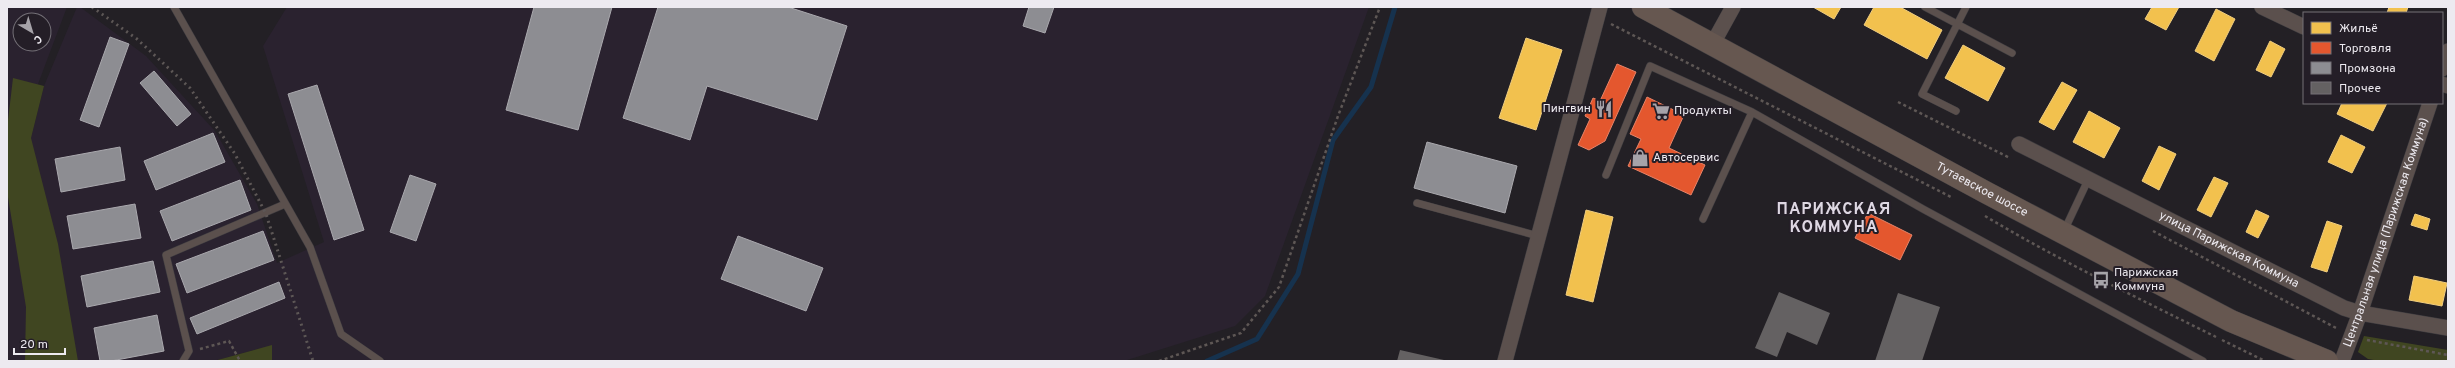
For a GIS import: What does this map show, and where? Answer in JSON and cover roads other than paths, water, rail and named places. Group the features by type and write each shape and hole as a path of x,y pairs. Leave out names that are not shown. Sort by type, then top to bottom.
{"main road":[{"name":"Тутаевское шоссе","path":"1643,7 2063,233 2231,320 2327,361"}],"street":[{"path":"1712,45 1733,7"},
{"path":"2262,7 2303,27"},
{"path":"1505,361 1599,12"},
{"path":"2443,66 2448,51"},
{"name":"Центральная улица (Парижская Коммуна)","path":"2342,361 2352,337 2430,104"},
{"name":"улица Парижская Коммуна","path":"2019,144 2330,301 2360,313 2448,328"}],"lane":[{"path":"174,7 310,247 341,334 380,361"},
{"path":"1925,7 2012,53"},
{"path":"1956,112 1922,94 1966,7"},
{"path":"1606,175 1650,66 1752,112 1923,209 2203,361"},
{"path":"1704,219 1752,112"},
{"path":"2063,233 2088,180"},
{"path":"1417,203 1538,236"},
{"path":"183,361 189,352 166,255 285,204"}],"waterway":[{"path":"1207,361 1257,339 1298,274 1333,140 1371,87 1395,7"}],"railway":[{"path":"92,7 137,39 190,88 235,154 266,214 313,361"}],"place":[{"name":"Пингвин","path":"1604,109"},
{"name":"Продукты","path":"1661,111"},
{"name":"Автосервис","path":"1640,158"},
{"name":"Парижская Коммуна","path":"2101,280"}],"district":[{"name":"ПАРИЖСКАЯ КОММУНА","path":"1834,219"}]}
